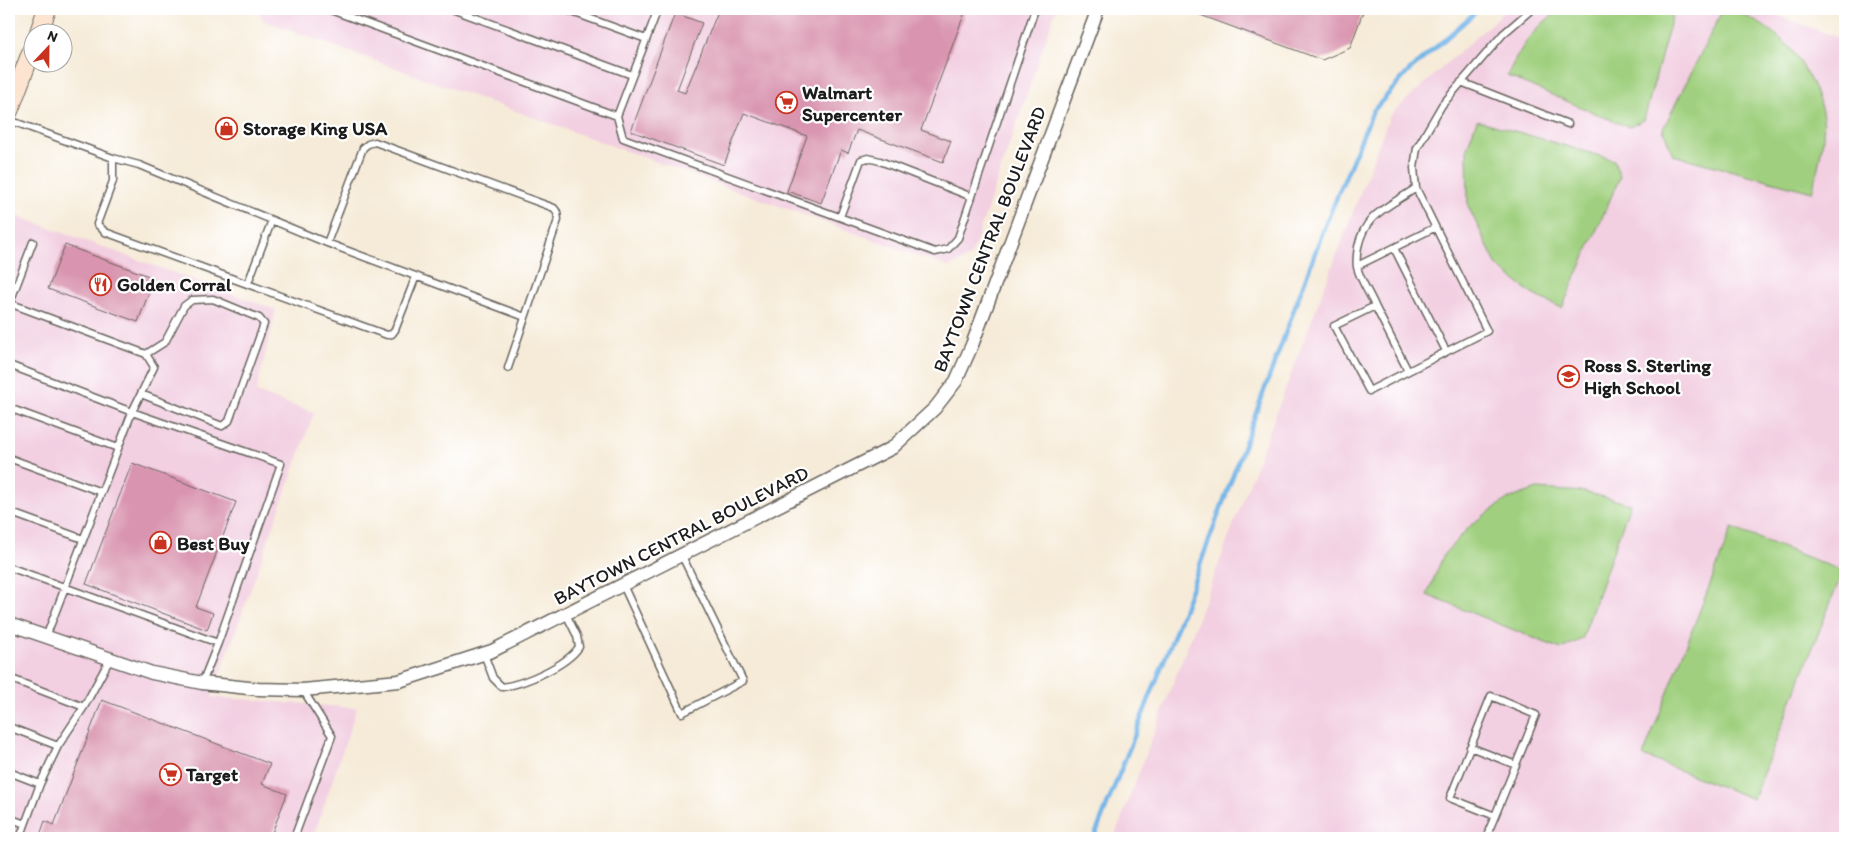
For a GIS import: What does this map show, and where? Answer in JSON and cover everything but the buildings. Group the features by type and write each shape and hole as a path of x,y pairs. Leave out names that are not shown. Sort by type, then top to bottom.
{"main road":[{"path":"42,22 47,9"},
{"path":"9,111 24,72"}],"street":[{"name":"BAYTOWN CENTRAL BOULEVARD","path":"9,624 152,673 202,683 258,689 303,690 399,681 484,654 682,556 892,448 935,408 956,381 972,345 1093,10"}],"lane":[{"path":"328,9 617,116"},
{"path":"452,9 632,75"},
{"path":"564,9 646,39"},
{"path":"658,9 617,116 623,138 935,252 948,249 958,238 1035,9"},
{"path":"1375,306 1334,326 1369,391 1487,331 1434,228 1416,188 1414,168 1417,148 1442,105 1503,34 1532,9"},
{"path":"1461,82 1568,124"},
{"path":"9,120 113,158 139,165 327,243 525,317"},
{"path":"327,243 363,148 375,142 554,208 558,220 508,368"},
{"path":"113,158 112,181 97,224 105,232 388,335 392,334 395,330 416,276"},
{"path":"840,217 861,160 868,158 972,197"},
{"path":"1408,371 1357,266 1357,252 1360,236 1367,223 1375,214 1416,188"},
{"path":"248,283 272,220"},
{"path":"1357,266 1434,228"},
{"path":"33,242 9,304 146,354 154,367 132,412 46,638"},
{"path":"1394,248 1446,351"},
{"path":"141,394 222,426 229,421 264,324 259,318 213,300 192,300 184,306 165,342 146,354"},
{"path":"9,365 132,412 281,464 202,683"},
{"path":"9,408 118,448"},
{"path":"9,458 101,492"},
{"path":"9,512 83,540"},
{"path":"623,585 682,713 743,681 682,556"},
{"path":"9,567 218,643"},
{"path":"484,654 493,678 502,688 514,686 563,663 579,647 577,636 566,614"},
{"path":"20,838 40,784 58,746 84,707 110,659"},
{"path":"9,678 84,707"},
{"path":"294,838 332,736 303,690"},
{"path":"1489,838 1489,830 1495,816 1516,765 1536,715 1491,696 1450,798 1495,816"},
{"path":"9,727 58,746"},
{"path":"1470,747 1516,765"},
{"path":"9,772 40,784"},
{"path":"9,818 25,824"}],"shaded area":[{"path":"9,9 19,9 9,35"},
{"path":"257,9 1056,9 971,256 949,267 264,21"},
{"name":"Ross S. Sterling High School","path":"1507,9 1760,9 1845,40 1845,838 1114,838 1390,115"},
{"path":"9,213 276,310 256,392 314,413 212,697 357,708 313,838 9,838"}],"green space":[{"path":"1562,9 1674,9 1644,120 1628,127 1507,76 1529,38 1544,22"},
{"path":"1723,9 1751,18 1780,38 1793,51 1811,82 1819,100 1824,125 1812,192 1673,155 1663,129"},
{"path":"1477,120 1614,160 1620,177 1562,308 1532,294 1497,266 1468,206 1467,148"},
{"path":"1537,489 1585,492 1630,504 1582,639 1561,649 1427,595 1444,554 1472,524 1506,500"},
{"path":"1732,528 1843,571 1753,799 1643,756"}],"waterway":[{"path":"1094,838 1173,638 1326,223 1373,111 1409,71 1479,9"}],"place":[{"name":"Walmart Supercenter","path":"786,103"},
{"name":"Storage King USA","path":"227,128"},
{"name":"Golden Corral","path":"101,284"},
{"name":"Ross S. Sterling High School","path":"1568,376"},
{"name":"Best Buy","path":"161,543"},
{"name":"Target","path":"170,774"}]}
